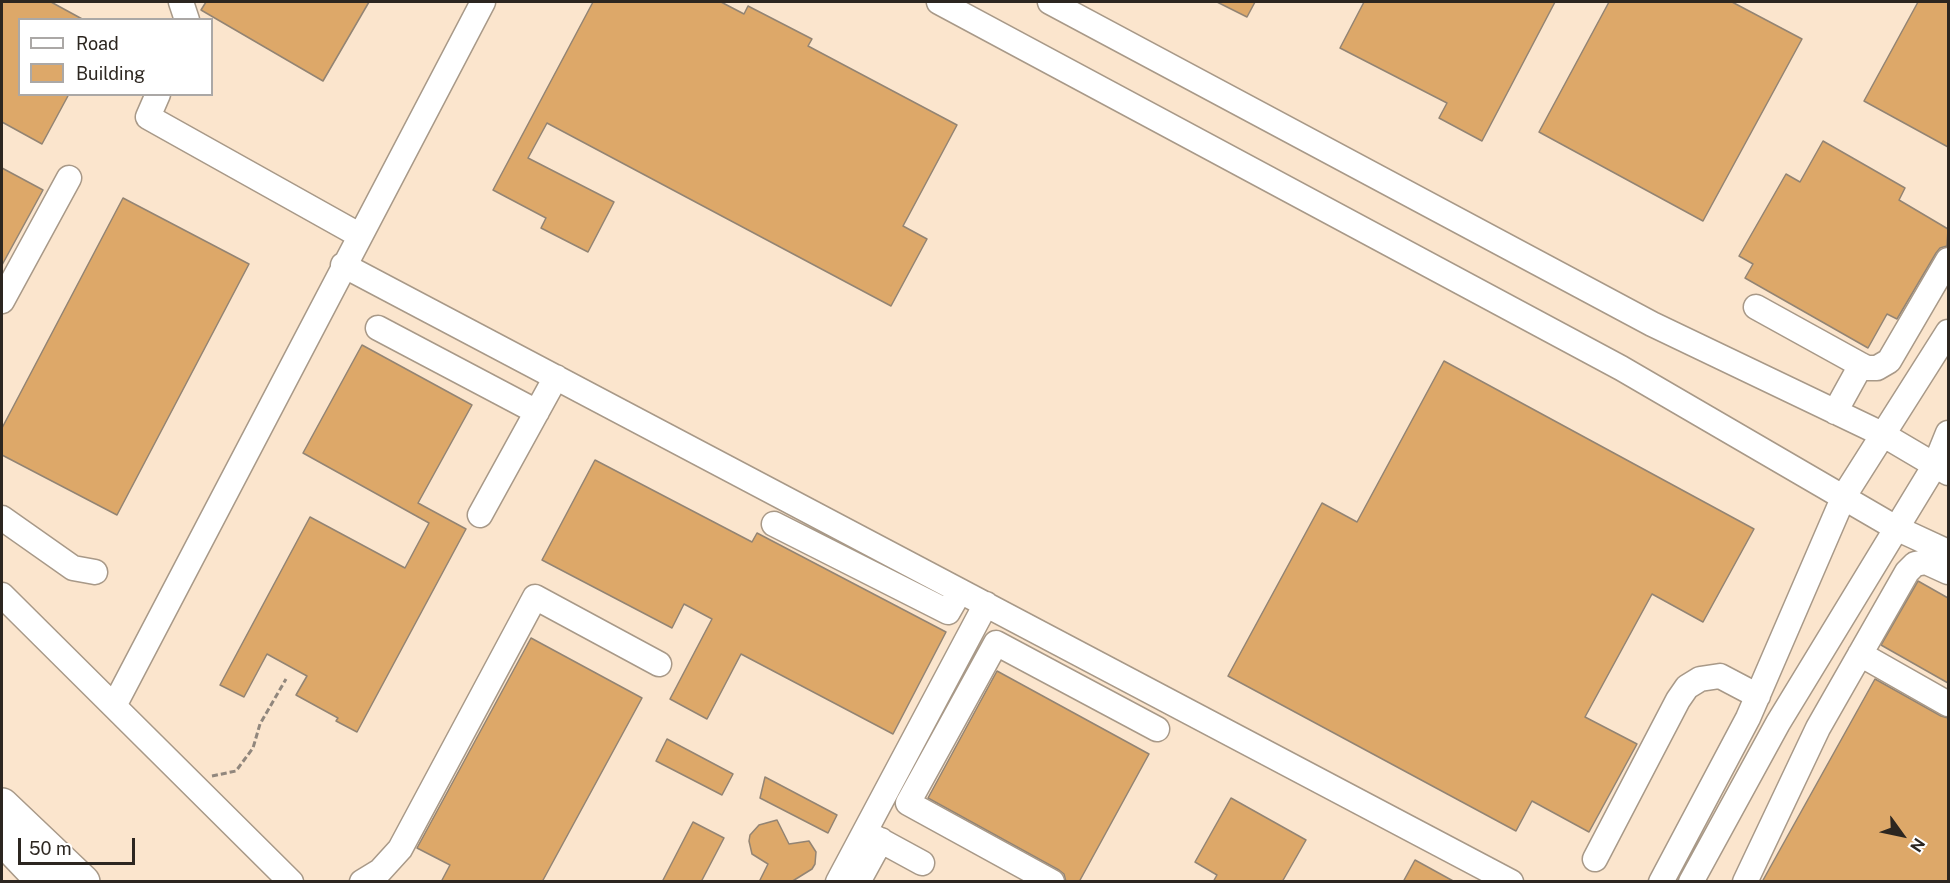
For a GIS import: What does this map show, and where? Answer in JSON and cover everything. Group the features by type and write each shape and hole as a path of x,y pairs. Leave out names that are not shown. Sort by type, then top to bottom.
{"highway":[{"path":"2,805 83,882"},
{"path":"2,838 44,882"}],"street":[{"path":"181,2 186,18"},
{"path":"114,706 343,265 483,2"},
{"path":"939,2 1621,368 1896,528 1948,552"},
{"path":"1050,2 1652,324 1882,434 1942,469"},
{"path":"157,96 148,117 359,235"},
{"path":"2,301 69,178"},
{"path":"1756,307 1861,365 1867,368 1877,368 1889,361 1948,260"},
{"path":"343,265 1512,882"},
{"path":"378,328 537,412"},
{"path":"1661,882 1748,718 1844,496 1948,332"},
{"path":"1835,412 1861,365"},
{"path":"480,515 555,377"},
{"path":"1691,882 1785,711 1896,528 1942,469 1948,433"},
{"path":"774,524 948,612 960,591"},
{"path":"6,530 73,568 95,572"},
{"path":"1745,882 1818,728 1910,567 1926,562 1948,572"},
{"path":"2,595 291,882"},
{"path":"378,878 400,849 535,597 659,664"},
{"path":"858,882 873,836 986,604"},
{"path":"1052,882 908,803 996,643 1156,729"},
{"path":"1860,654 1948,704"},
{"path":"1595,859 1678,700 1687,687 1700,679 1720,676 1758,696"},
{"path":"1116,707 1130,680"},
{"path":"1785,711 1818,728"},
{"path":"873,836 922,862"},
{"path":"838,882 873,836"}],"path":[{"path":"189,781 236,771 253,748 260,724 286,679"}],"shaded area":[{"path":"2,2 1948,2 1948,881 2,881"}],"building":[{"path":"2,2 51,2 80,18 18,18 18,96 68,96 42,144 2,122"},
{"path":"206,2 369,2 323,81 201,10"},
{"path":"593,2 721,2 744,14 748,6 812,39 808,46 957,125 903,226 927,239 891,306 547,123 528,158 614,202 588,252 541,228 546,218 493,190"},
{"path":"1217,2 1255,2 1247,17"},
{"path":"1364,2 1555,2 1482,141 1439,118 1447,103 1340,48"},
{"path":"1609,2 1732,2 1802,39 1703,221 1539,132"},
{"path":"1918,2 1948,2 1948,147 1864,101"},
{"path":"1823,141 1905,188 1899,200 1948,229 1947,246 1940,248 1936,253 1897,319 1887,314 1868,348 1745,278 1753,264 1739,256 1786,174 1800,182"},
{"path":"2,168 43,190 2,265"},
{"path":"123,198 249,264 117,515 2,455 2,428"},
{"path":"362,345 472,405 418,503 466,529 357,732 336,721 338,718 296,695 307,676 267,654 244,697 220,685 310,517 405,568 429,523 303,453"},
{"path":"1444,361 1754,529 1703,622 1652,594 1585,717 1637,744 1589,832 1532,801 1516,831 1228,676 1322,503 1357,522"},
{"path":"595,460 752,542 757,533 946,632 893,734 741,654 707,719 670,699 712,619 684,604 672,628 542,560"},
{"path":"1918,581 1948,598 1948,683 1881,645"},
{"path":"531,638 642,698 542,882 441,882 450,865 417,848"},
{"path":"997,671 1149,754 1079,882 1066,882 1064,874 1059,870 928,798"},
{"path":"1875,679 1948,718 1948,882 1762,882"},
{"path":"667,739 733,774 722,795 656,761"},
{"path":"765,777 837,815 828,833 760,798"},
{"path":"1231,798 1306,840 1282,882 1213,882 1217,875 1195,862"},
{"path":"777,820 789,844 809,841 816,852 815,864 812,869 791,882 759,882 768,864 752,854 750,835 759,825"},
{"path":"693,822 724,838 701,882 662,882"},
{"path":"1415,860 1455,882 1403,882"}]}
